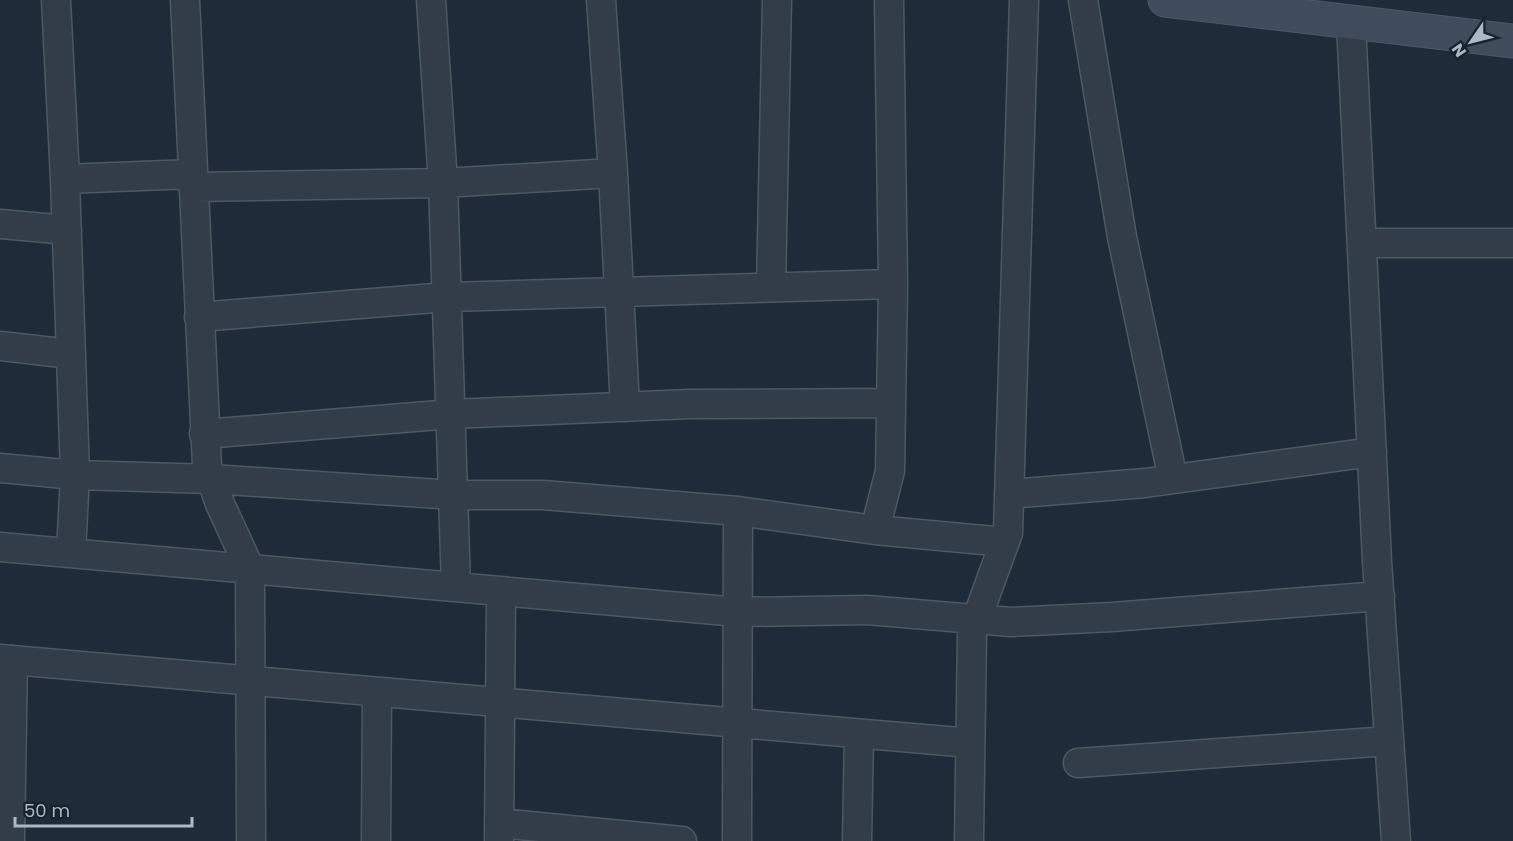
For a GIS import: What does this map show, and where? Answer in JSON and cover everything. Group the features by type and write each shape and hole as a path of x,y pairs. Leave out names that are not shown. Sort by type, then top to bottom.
{"main road":[{"path":"1165,0 1513,41"}],"street":[{"path":"56,0 66,179 75,475 70,553"},
{"path":"185,0 207,466 220,504 250,569 251,841"},
{"path":"431,0 452,414 456,587"},
{"path":"601,0 614,172 625,406"},
{"path":"771,287 777,0"},
{"path":"875,530 890,471 893,284 890,0"},
{"path":"969,841 972,632 1008,533 1024,0"},
{"path":"1083,0 1122,237 1173,479"},
{"path":"1351,22 1372,452 1396,841"},
{"path":"66,179 442,183 614,172"},
{"path":"0,224 67,230"},
{"path":"1362,243 1513,243"},
{"path":"199,316 447,297 893,284"},
{"path":"0,346 71,354"},
{"path":"204,434 452,414 625,406 891,403"},
{"path":"1009,494 1173,479 1372,452"},
{"path":"0,468 75,475 212,479 454,495 543,495 738,511 875,530 1005,542"},
{"path":"737,841 738,511"},
{"path":"0,547 738,612 867,610 1011,622 1112,617 1380,596"},
{"path":"501,591 499,832 682,841"},
{"path":"10,841 6,660 970,743"},
{"path":"376,841 377,693"},
{"path":"857,841 859,734"},
{"path":"1078,763 1389,741"}]}
